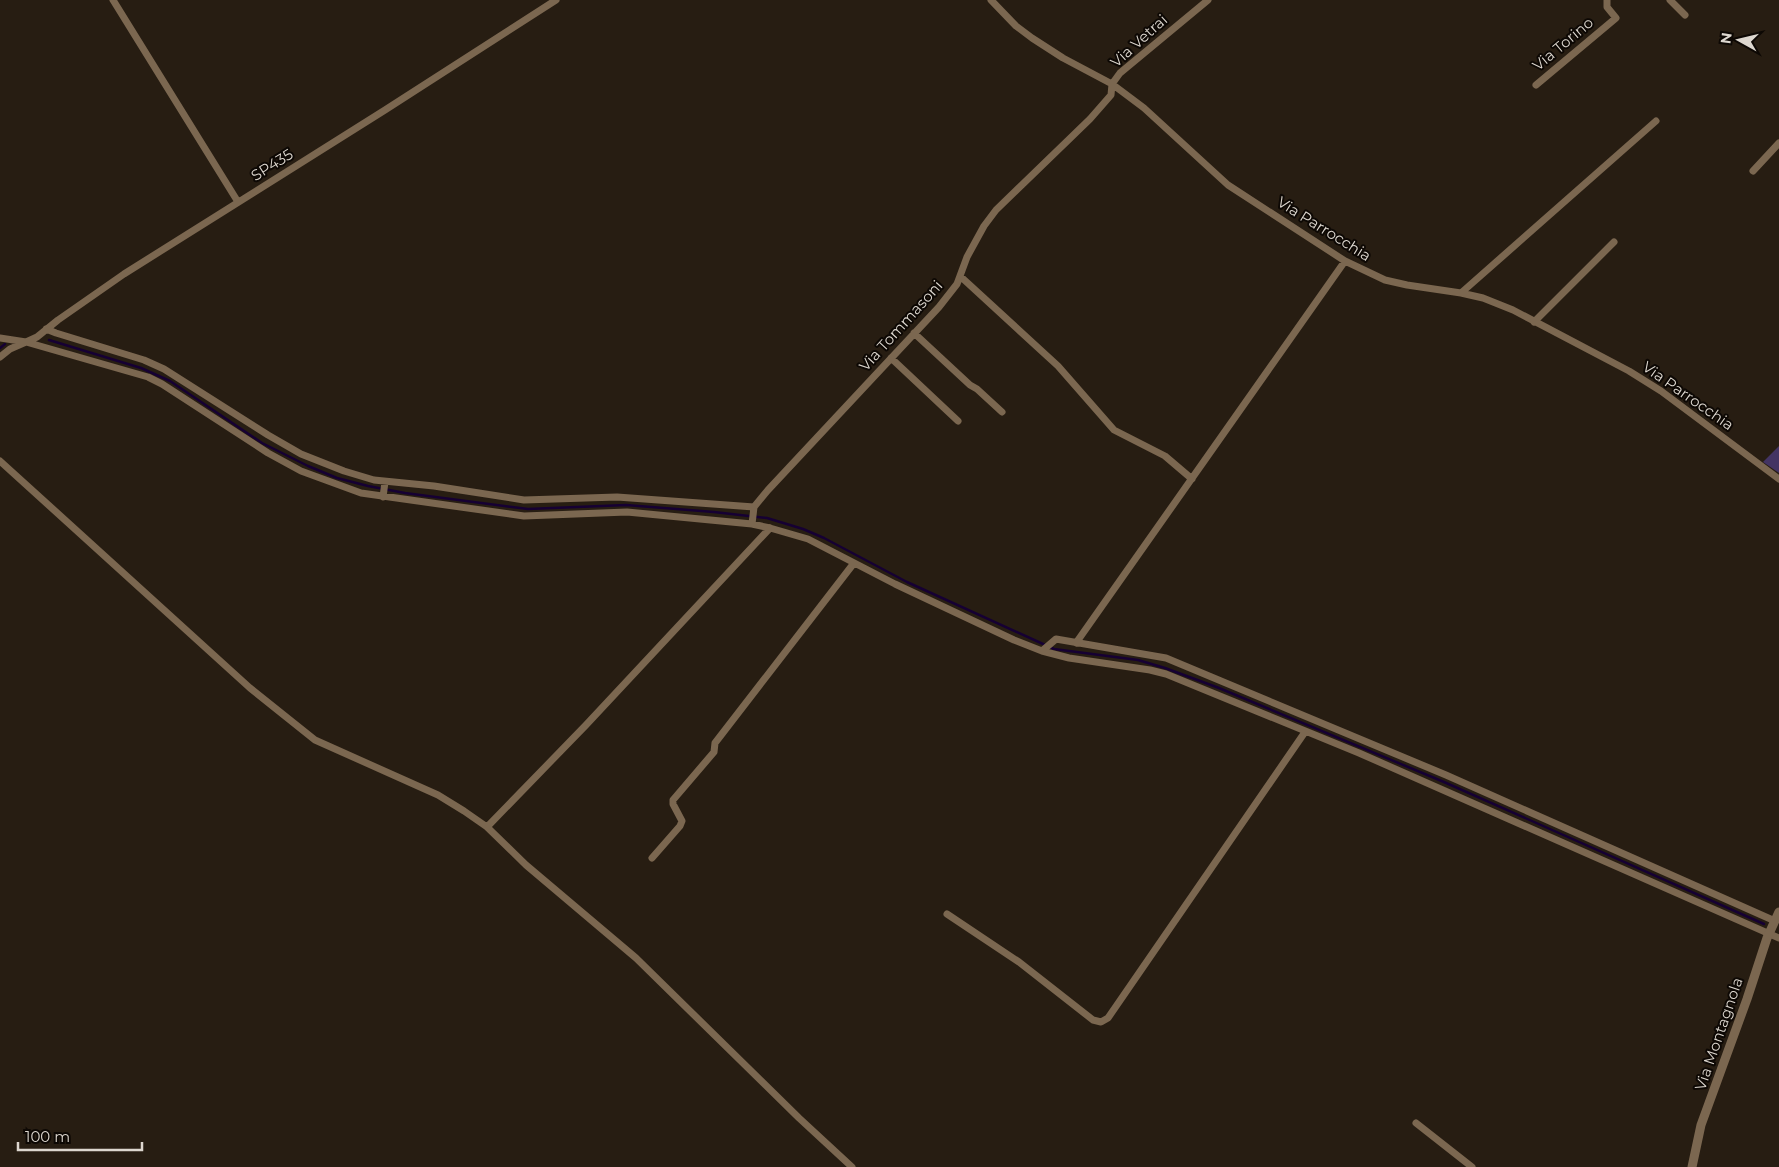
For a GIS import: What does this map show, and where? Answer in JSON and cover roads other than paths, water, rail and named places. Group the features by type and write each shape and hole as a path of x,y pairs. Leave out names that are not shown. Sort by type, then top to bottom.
{"street":[{"path":"113,0 238,202"},
{"name":"SP435","path":"0,357 37,337 124,274 556,0"},
{"name":"Via Parrocchia","path":"991,0 1016,26 1032,38 1063,58 1112,84 1144,108 1228,185 1345,261 1385,280 1483,298 1513,310 1629,371 1661,391 1779,479"},
{"name":"Via Vetrai","path":"1112,84 1120,73 1208,0"},
{"name":"Via Torino","path":"1536,85 1616,18 1607,7 1607,0"},
{"path":"1670,0 1685,15"},
{"name":"Via Tommasoni","path":"754,509 768,490 939,307 957,284 967,257 984,226 996,210 1090,119 1111,95 1112,84"},
{"path":"1461,293 1656,121"},
{"path":"1752,172 1779,144"},
{"path":"1534,322 1614,242"},
{"path":"1076,643 1345,261"},
{"path":"960,276 1058,366 1114,430 1165,456 1192,479"},
{"path":"46,329 56,334 155,364 301,454 344,471 385,483 434,486 524,500 617,497 754,509 752,522"},
{"path":"914,333 1002,412"},
{"path":"0,338 26,342 148,377 162,384 268,453 301,471 361,493 524,516 627,512 752,522 808,539 957,613 1044,650 1069,658 1166,674 1359,753 1779,938"},
{"path":"891,358 958,421"},
{"path":"0,461 250,688 315,740 438,795 486,827 526,865 636,958 799,1118 852,1167"},
{"path":"383,496 385,483"},
{"path":"486,827 586,725 770,528"},
{"path":"652,858 680,826 682,821 673,804 674,800 714,752 715,743 854,563"},
{"path":"1044,650 1056,639 1166,658 1446,775 1774,921"},
{"path":"947,914 1019,962 1093,1020 1101,1022 1108,1018 1305,732"},
{"name":"Via Montagnola","path":"1692,1167 1701,1125 1747,1000 1769,933 1779,912"},
{"path":"1416,1123 1472,1167"}],"waterway":[{"path":"49,340 141,368 170,381 262,443 337,478 368,486 405,493 528,509 626,505 714,512 767,518 803,529 824,538 907,582 1054,649 1138,660 1219,688 1444,782 1764,924"},
{"path":"0,348 5,344"}]}
